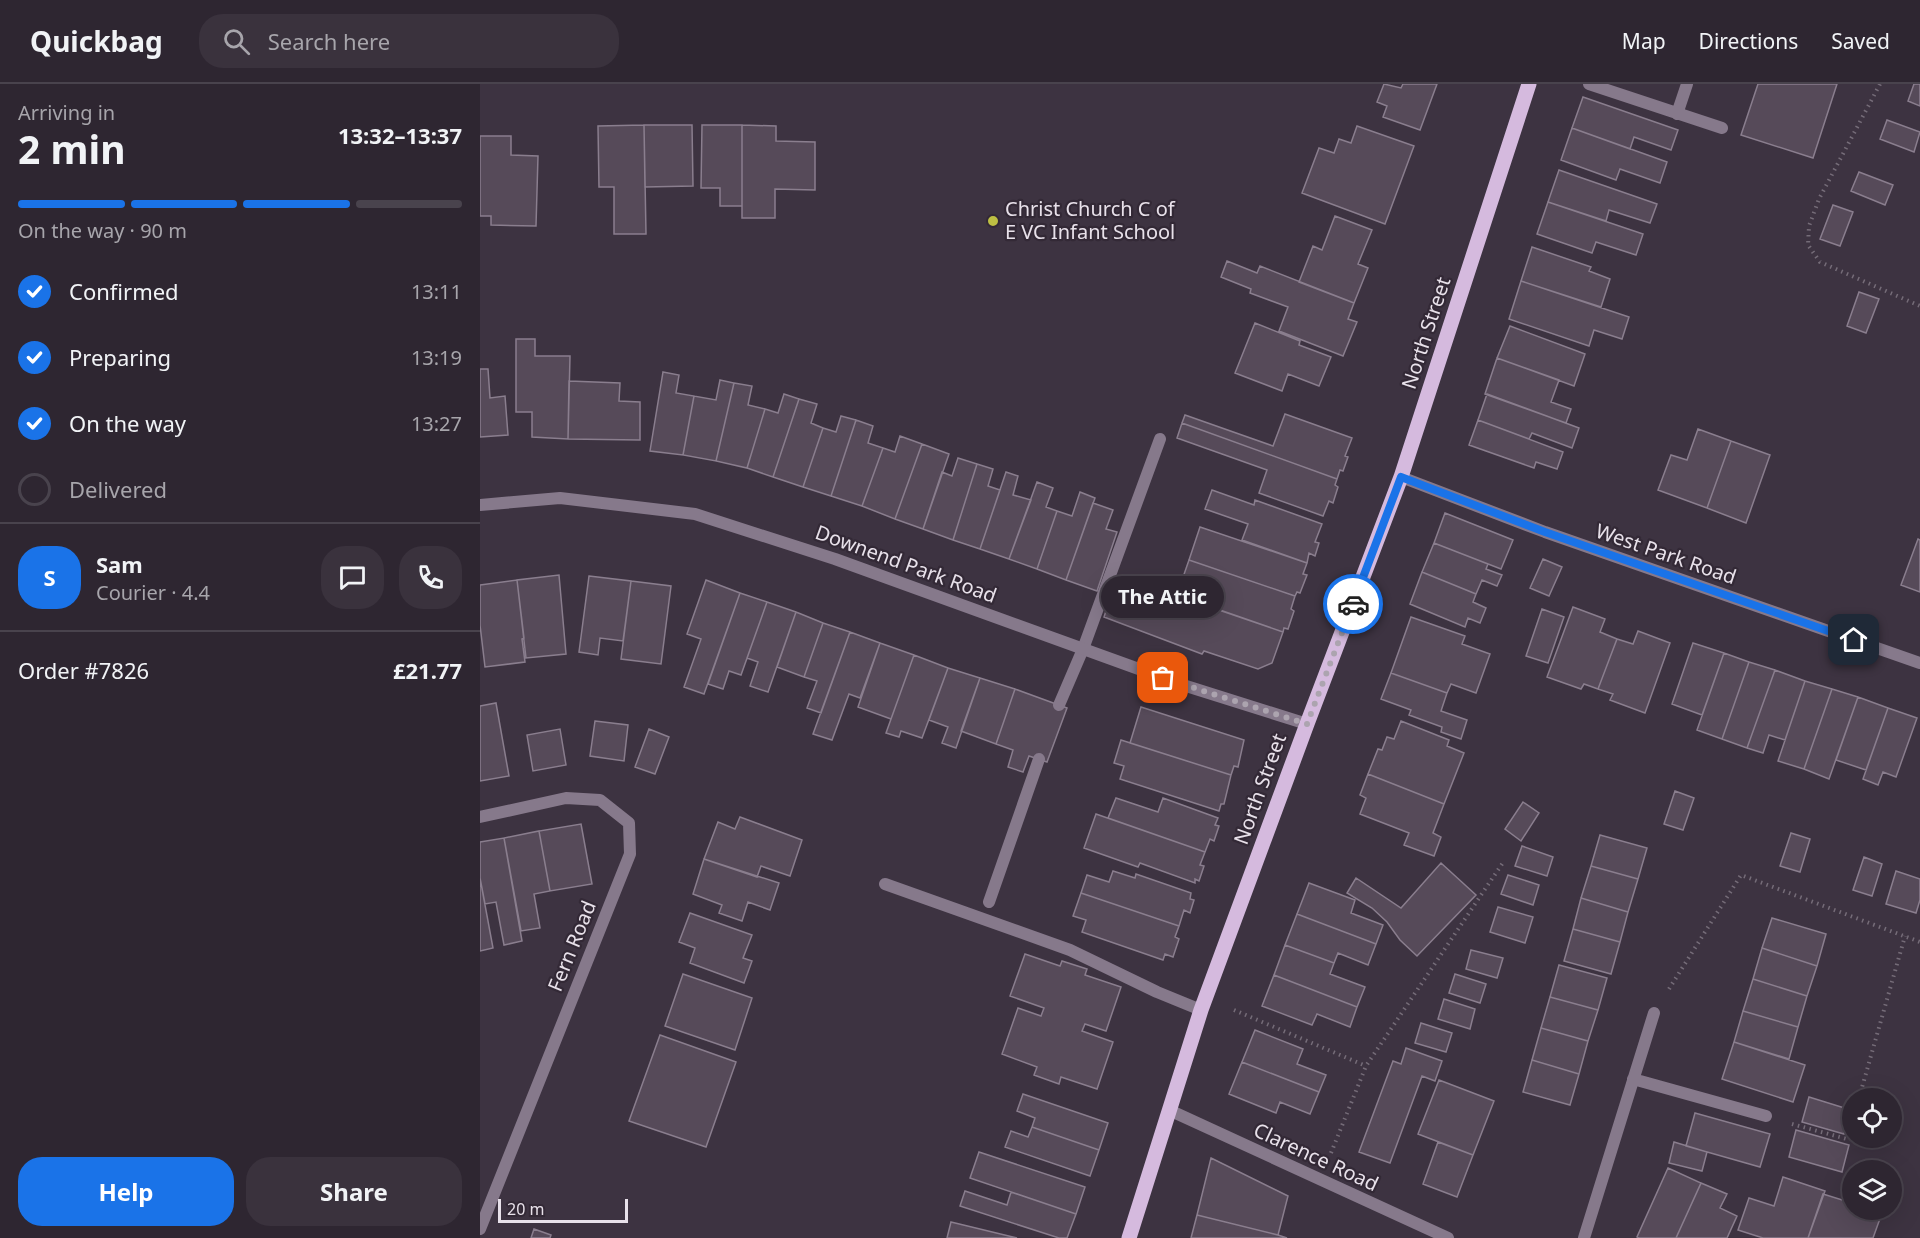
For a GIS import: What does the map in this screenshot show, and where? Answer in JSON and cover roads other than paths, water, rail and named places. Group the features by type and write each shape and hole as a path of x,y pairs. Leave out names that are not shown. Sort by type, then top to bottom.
{"main road":[{"name":"North Street","path":"1129,1238 1204,1004 1401,477 1528,84"}],"street":[{"path":"1589,84 1722,128"},
{"path":"1677,114 1687,84"},
{"path":"1059,705 1083,649 1161,439"},
{"name":"West Park Road","path":"1401,477 1545,532 1920,663"},
{"name":"Downend Park Road","path":"480,505 560,498 695,513 835,559 1183,685 1307,724"},
{"path":"989,902 1039,759"},
{"name":"Fern Road","path":"480,817 566,798 600,800 628,823 630,854 480,1229"},
{"path":"885,884 1070,950 1157,992 1204,1004"},
{"path":"1584,1238 1654,1013"},
{"path":"1633,1079 1766,1116"},
{"name":"Clarence Road","path":"1169,1110 1448,1238"}],"place":[{"name":"Christ Church C of E VC Infant School","path":"993,221"},
{"name":"The Attic","path":"1163,678"}]}
